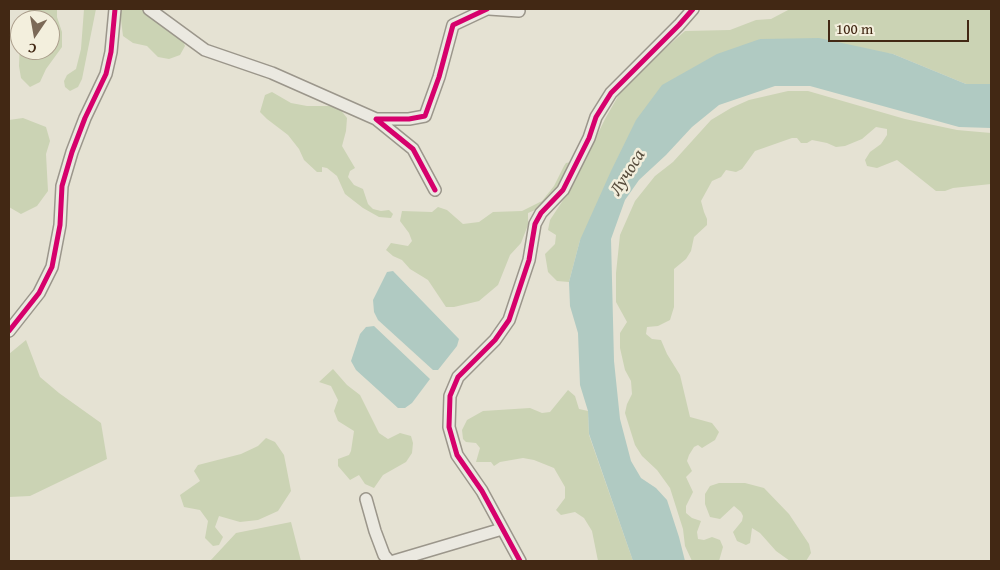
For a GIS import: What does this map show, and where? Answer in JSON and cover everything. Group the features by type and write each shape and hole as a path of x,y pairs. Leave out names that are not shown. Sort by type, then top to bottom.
{"street":[{"path":"9,331 39,293 52,267 60,225 62,186 85,118 106,74 111,52 115,9"},
{"path":"149,9 205,50 272,73 376,119 413,150 435,190"},
{"path":"376,119 409,119 425,116 439,77 453,25 488,9 518,11"},
{"path":"520,561 482,491 457,454 449,427 450,396 458,377 495,340 509,320 529,260 536,224 541,212 563,190 589,138 596,117 611,93 693,9"},
{"path":"366,499 375,531 384,555 389,561"},
{"path":"394,561 502,529"}],"green space":[{"path":"29,9 57,9 57,10"},
{"path":"84,9 96,9 82,79 78,87 70,91 65,87 64,81 67,75 76,69 81,49"},
{"path":"122,9 142,9 182,38 185,46 180,55 169,59 158,57 147,46 133,43 123,36 120,12"},
{"path":"790,9 991,9 991,84 966,84 893,54 760,39 580,240 569,282 557,281 548,272 545,254 555,244 556,235 548,230 550,220 573,185 605,119 625,84 685,31 730,30 756,20 771,19"},
{"path":"60,26 62,32 62,47 60,50"},
{"path":"19,60 53,60 40,82 30,87 21,78"},
{"path":"788,91 808,91 905,119 957,130 991,133 991,184 936,191 897,160 877,168 867,166 865,160 870,152 881,144 887,135 887,129 876,127 862,139 845,146 836,147 812,140 807,143 801,143 797,138 792,138 755,151 742,169 736,172 726,170 721,177 712,181 701,201 707,225 694,237 691,251 686,259 674,269 674,307 670,320 658,326 647,327 646,334 652,339 661,340 680,375 690,417 712,423 719,432 715,440 702,448 698,445 694,447 689,455 687,461 692,471 686,477 693,492 686,506 686,513 692,518 701,521 697,532 698,539 704,540 712,537 720,540 723,547 719,561 692,561 685,546 683,529 670,488 657,470 642,456 635,445 625,413 632,394 631,381 625,370 620,348 620,333 627,322 616,302 616,273 620,235 635,201 655,176 673,162 711,120 749,100"},
{"path":"272,92 291,103 307,106 330,106 340,109 347,118 342,146 355,168 350,171 348,177 354,185 363,189 368,204 373,209 389,210 393,214 391,218 379,217 363,208 345,194 337,176 327,168 322,167 322,172 317,172 304,160 299,149 288,135 260,112 265,95"},
{"path":"23,118 46,127 50,141 46,154 48,191 37,206 21,214 9,207 9,120"},
{"path":"571,162 561,183 540,208 528,213 528,225 521,243 510,255 498,285 479,301 446,307 428,280 410,269 402,260 386,250 391,243 408,246 412,241 409,233 400,221 402,211 432,212 438,207 447,210 463,224 479,222 493,212 522,211 542,201 554,186 566,163"},
{"path":"26,340 40,377 101,423 107,459 30,496 9,497 9,354"},
{"path":"333,369 347,385 360,395 379,433 388,439 400,433 411,436 413,443 412,453 406,462 383,475 374,488 365,484 359,475 350,480 338,466 338,459 349,455 351,451 354,431 338,421 334,411 338,400 331,386 319,382"},
{"path":"568,390 575,396 579,409 588,411 589,435 633,561 598,561 592,531 584,518 575,512 561,515 556,510 565,498 565,487 554,468 523,458 500,462 494,466 491,462 476,462 480,448 476,443 466,442 463,439 462,430 467,420 483,411 530,408 542,413 550,412"},
{"path":"266,438 275,442 284,455 291,491 278,511 258,520 240,522 219,516 215,527 223,537 219,545 213,546 205,538 208,521 200,510 184,507 180,495 200,481 194,471 198,465 241,454 258,446"},
{"path":"719,483 745,483 764,488 789,514 809,544 811,553 806,561 790,561 776,551 760,533 752,528 750,543 746,545 737,541 733,532 742,521 743,516 734,506 720,519 710,517 705,504 705,494 710,486"},
{"path":"291,522 301,561 210,561 236,533"}],"water":[{"name":"Лучоса","path":"819,38 893,54 966,84 991,84 991,128 959,127 810,86 775,86 719,105 692,127 639,180 625,200 611,239 614,361 620,419 631,461 641,478 656,488 667,500 685,561 633,561 589,434 588,411 580,385 578,333 570,306 569,282 580,240 636,120 662,85 717,54 760,39"},
{"path":"393,271 459,339 457,346 438,370 433,370 378,320 374,312 373,300 387,272"},
{"path":"374,326 430,379 412,403 405,408 398,408 356,370 351,361 360,334 366,327"}],"cycle path":[{"path":"9,331 39,293 52,267 60,225 62,186 85,118 106,74 111,52 115,9"},
{"path":"435,190 413,149 376,119 409,119 425,116 439,77 453,25 487,9"},
{"path":"520,561 482,491 457,455 449,427 450,396 458,377 495,340 509,320 529,260 535,224 541,213 563,190 589,138 596,117 611,93 693,9"}]}
